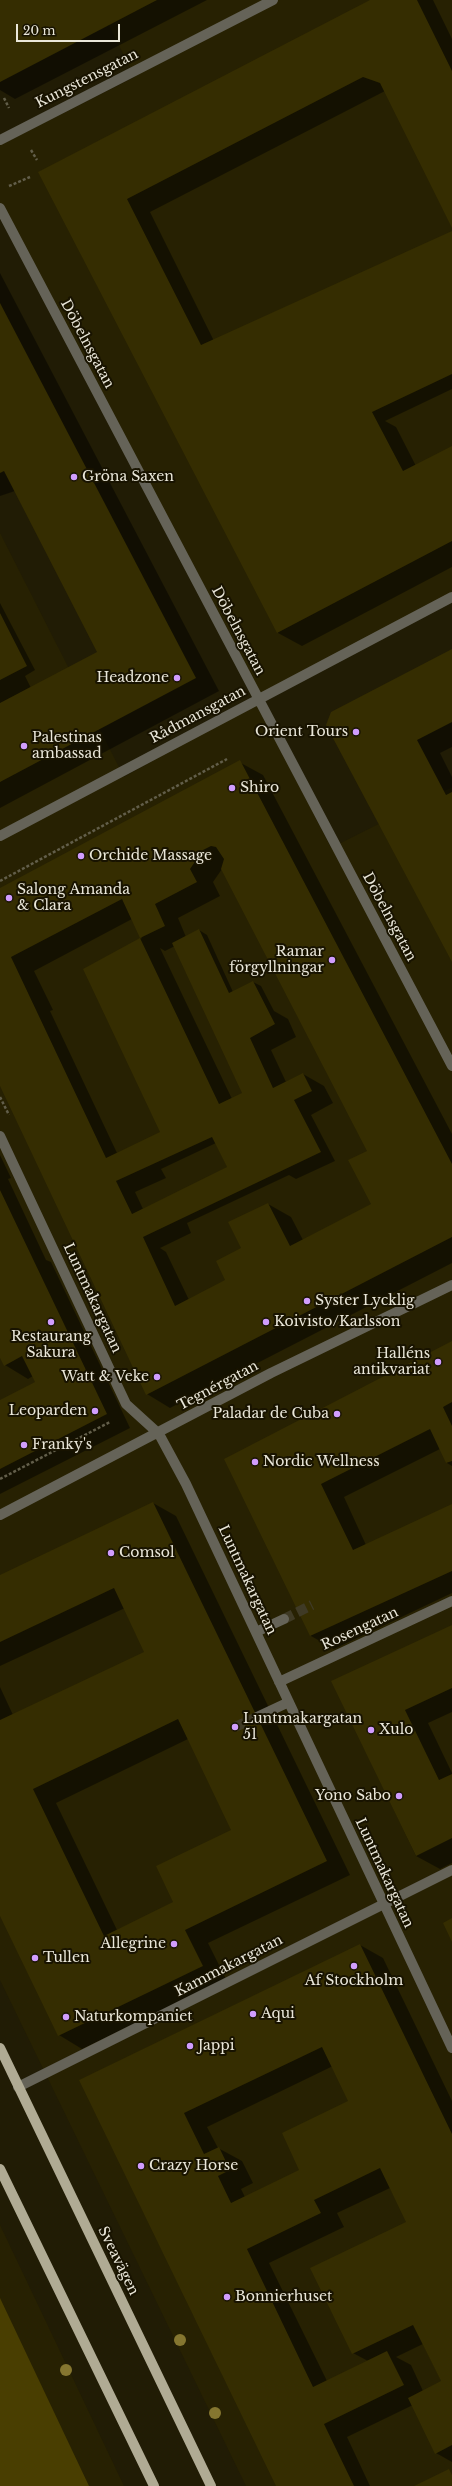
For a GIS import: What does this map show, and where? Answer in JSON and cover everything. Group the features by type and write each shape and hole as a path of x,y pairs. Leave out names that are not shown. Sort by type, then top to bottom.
{"main road":[{"name":"Sveavägen","path":"0,2048 210,2486"},
{"path":"0,2169 154,2486"}],"street":[{"name":"Kungstensgatan","path":"0,140 273,0"},
{"name":"Döbelnsgatan","path":"0,208 452,1066"},
{"name":"Rådmansgatan","path":"0,836 452,596"},
{"name":"Luntmakargatan","path":"0,1136 126,1404 159,1434 186,1484 452,2048"},
{"name":"Tegnérgatan","path":"0,1515 159,1434 271,1373 452,1285"},
{"name":"Rosengatan","path":"279,1682 452,1601"},
{"path":"256,1632 284,1619"},
{"path":"257,1717 288,1702"},
{"name":"Kammakargatan","path":"18,2087 452,1870"}],"path":[{"path":"6,188 30,177"},
{"path":"0,882 227,759"},
{"path":"0,1479 116,1419"}],"shaded area":[{"path":"96,0 452,0 452,601 257,703 0,216 0,145 135,77"},
{"path":"0,533 124,777 257,703 331,848 452,787 452,2486 246,2486 0,1980"},
{"path":"0,2225 124,2486 0,2486"},
{"path":"0,2298 89,2486 0,2486"}],"building":[{"path":"0,0 157,0 0,82"},
{"path":"370,0 417,0 452,71 452,228 380,83 363,77 127,199 201,345 452,231 452,374 372,412 403,471 452,446 452,541 277,633 38,172"},
{"path":"0,303 196,678 0,782 0,703 97,652 4,471 0,473"},
{"path":"0,613 27,666 0,680"},
{"path":"452,649 452,722 417,740 446,795 452,792 452,962 326,725 331,712"},
{"path":"240,760 452,1164 452,1237 146,1395 0,1086 0,888","holes":["211,846 216,847 224,859 221,869 367,1151 348,1160 371,1204 290,1246 268,1203 228,1222 241,1248 216,1261 225,1280 175,1306 143,1237 321,1152 294,1100 312,1091 303,1073 273,1088 250,1038 275,1024 253,981 229,993 199,929 172,943 242,1093 219,1104 140,938 165,926 155,904 197,882 190,869 203,850","122,899 140,938 83,969 160,1132 106,1158 11,957","212,1137 227,1167 132,1214 116,1181"]},
{"path":"0,1190 107,1414 0,1469 0,1400 35,1382 22,1356 4,1366 0,1358"},
{"path":"452,1341 452,1402 443,1407 452,1426 452,1461 446,1463 430,1429 321,1484 353,1550 452,1504 452,1571 310,1636 224,1459"},
{"path":"153,1502 327,1861 185,1930 203,1966 58,2036 0,1916 0,1720 144,1652 114,1588 0,1642 0,1575","holes":["178,1719 231,1830 156,1866 173,1902 104,1936 33,1789"]},
{"path":"452,1625 452,1688 405,1710 439,1780 452,1774 452,1838 416,1856 331,1681"},
{"path":"452,1918 452,1942 443,1923"},
{"path":"360,1944 452,2134 452,2445 435,2454 408,2398 441,2381 413,2325 352,2354 310,2268 406,2222 380,2168 314,2200 321,2213 247,2249 313,2387 387,2351 404,2385 324,2424 354,2486 276,2486 79,2080","holes":["322,2047 348,2101 282,2133 299,2170 231,2203 218,2176 230,2170 219,2147 204,2154 184,2113"]},
{"path":"449,2469 452,2475 452,2486 414,2486"}],"tunnel":[{"path":"284,1619 312,1605"},
{"path":"235,1727 257,1717"}],"place":[{"name":"Gröna Saxen","path":"74,477"},
{"name":"Headzone","path":"177,678"},
{"name":"Orient Tours","path":"356,732"},
{"name":"Palestinas ambassad","path":"24,746"},
{"name":"Shiro","path":"232,788"},
{"name":"Orchide Massage","path":"81,856"},
{"name":"Salong Amanda & Clara","path":"9,898"},
{"name":"Ramar förgyllningar","path":"332,960"},
{"name":"Syster Lycklig","path":"307,1301"},
{"name":"Restaurang Sakura","path":"51,1322"},
{"name":"Koivisto/Karlsson","path":"266,1322"},
{"name":"Halléns antikvariat","path":"438,1362"},
{"name":"Watt & Veke","path":"157,1377"},
{"name":"Leoparden","path":"95,1411"},
{"name":"Paladar de Cuba","path":"337,1414"},
{"name":"Franky's","path":"24,1445"},
{"name":"Nordic Wellness","path":"255,1462"},
{"name":"Comsol","path":"111,1553"},
{"name":"Luntmakargatan 51","path":"235,1727"},
{"name":"Xulo","path":"371,1730"},
{"name":"Yono Sabo","path":"399,1796"},
{"name":"Allegrine","path":"174,1944"},
{"name":"Tullen","path":"35,1958"},
{"name":"Af Stockholm","path":"354,1966"},
{"name":"Aqui","path":"253,2014"},
{"name":"Naturkompaniet","path":"66,2017"},
{"name":"Jappi","path":"190,2046"},
{"name":"Crazy Horse","path":"141,2166"},
{"name":"Bonnierhuset","path":"227,2297"}]}
